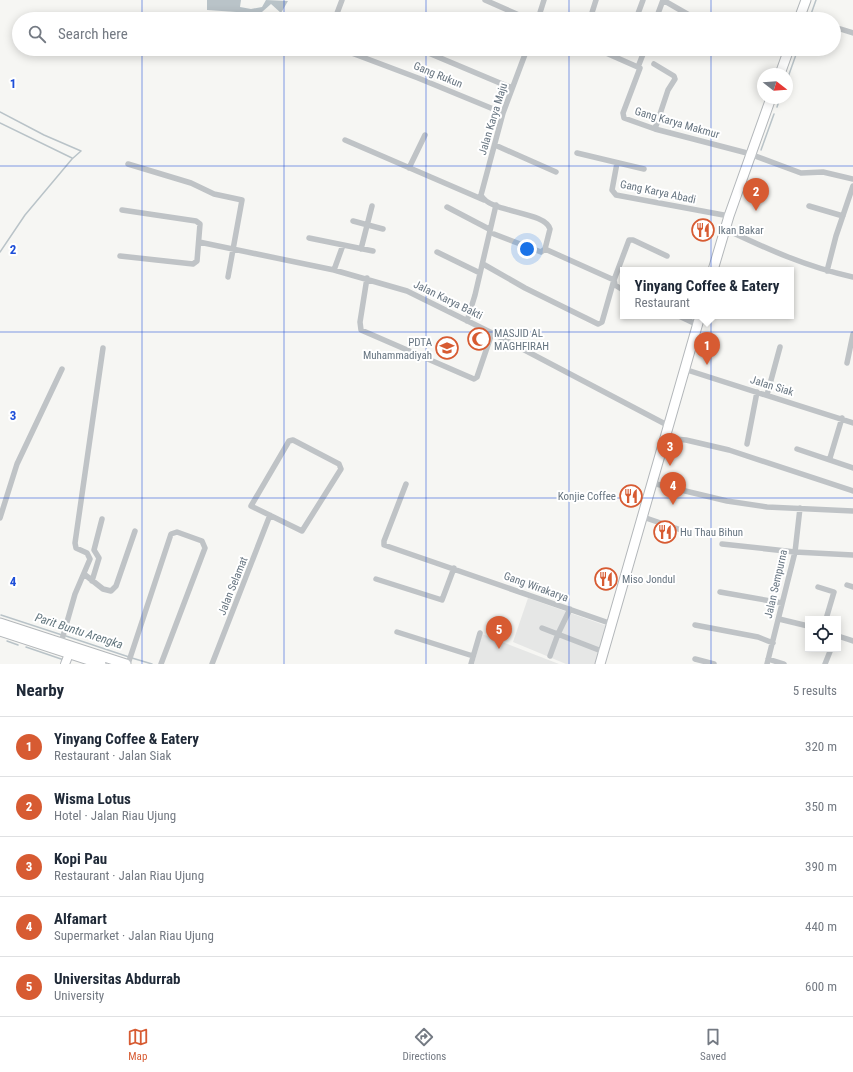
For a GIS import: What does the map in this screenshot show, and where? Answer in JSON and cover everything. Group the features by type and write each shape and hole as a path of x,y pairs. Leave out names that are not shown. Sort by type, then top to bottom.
{"main road":[{"path":"802,12 806,0"},
{"path":"782,68 786,56"},
{"path":"714,267 729,216 769,104"},
{"path":"600,664 699,320"},
{"path":"0,623 62,637 128,660"},
{"path":"0,631 67,660 102,664"}],"street":[{"path":"337,12 342,0"},
{"path":"485,0 512,12"},
{"path":"540,12 544,0"},
{"path":"592,12 596,0"},
{"path":"639,12 643,0"},
{"path":"659,12 663,0 684,12"},
{"path":"841,29 853,33"},
{"name":"Gang Rukun","path":"360,56 503,113"},
{"path":"435,56 512,88"},
{"name":"Jalan Karya Maju","path":"483,197 503,113 524,56"},
{"path":"613,56 638,67 642,56"},
{"path":"654,64 675,77 668,90 655,129"},
{"name":"Gang Karya Makmur","path":"638,67 640,71 623,116 628,120 655,129 751,155 801,173 823,172 853,179"},
{"path":"409,168 425,135"},
{"path":"345,140 409,168 483,197 496,205 546,223 550,229 545,250"},
{"path":"495,145 556,172"},
{"path":"577,153 644,169"},
{"name":"Gang Karya Abadi","path":"618,163 612,190 616,195 729,216"},
{"path":"128,164 191,183 214,194 242,200 228,277"},
{"path":"827,271 853,186"},
{"path":"466,321 483,264 496,205"},
{"path":"361,249 372,206"},
{"path":"809,206 843,216"},
{"path":"447,207 490,229"},
{"path":"120,256 194,264 197,261 200,224 196,221 122,210"},
{"path":"353,221 383,229"},
{"path":"725,229 786,258 827,271 853,277"},
{"path":"494,234 541,252 545,250 614,280 615,285 620,288"},
{"path":"309,238 373,251"},
{"path":"483,264 552,302 598,324 602,322 614,280 630,240 667,256"},
{"name":"Jalan Karya Bakti","path":"199,242 334,270 367,278 407,291 492,333 669,426"},
{"path":"334,270 342,245"},
{"path":"438,252 480,273"},
{"path":"367,278 360,322 361,330 474,379 477,377 492,333"},
{"path":"847,363 853,334"},
{"path":"62,637 75,594 90,557 88,553 76,548 75,543 102,348"},
{"path":"767,395 780,348"},
{"path":"0,518 17,464 62,369"},
{"name":"Jalan Siak","path":"684,369 842,418 853,423"},
{"path":"747,444 757,392"},
{"path":"830,458 842,418"},
{"path":"666,438 686,440 729,450 853,491"},
{"path":"296,440 339,464 341,469 304,529 299,531 270,515 254,508 252,504 289,441 296,440"},
{"path":"797,449 830,458 853,468"},
{"path":"652,483 727,501 767,507 853,511"},
{"name":"Gang Wirakarya","path":"406,484 384,541 384,545 612,624"},
{"name":"Jalan Sempurna","path":"767,662 795,552 800,508"},
{"name":"Jalan Selamat","path":"212,664 270,515"},
{"path":"643,517 684,531"},
{"path":"92,581 99,558 94,550 102,519"},
{"path":"84,574 103,589 111,590 116,586 135,531"},
{"path":"128,660 171,534 177,532 202,541 205,548 161,664"},
{"path":"722,544 795,552 853,554"},
{"path":"376,579 442,600 454,568"},
{"path":"818,587 834,592 827,616"},
{"path":"720,592 782,603"},
{"path":"550,656 558,634 570,609"},
{"path":"779,619 805,625"},
{"path":"695,625 758,637 773,642"},
{"path":"542,628 604,652"},
{"path":"397,632 473,656"},
{"path":"471,664 480,633"},
{"path":"841,637 853,641"},
{"path":"825,664 830,652"},
{"path":"695,659 714,664"},
{"path":"767,662 784,664"}],"shaded area":[{"path":"207,0 241,0 240,7 251,9 262,7 266,0 288,1 282,12 271,4 262,12 207,10"},
{"path":"528,598 607,626 595,664 566,664 513,642"},
{"path":"482,634 559,664 474,664"}],"waterway":[{"path":"812,12 816,0"},
{"path":"791,68 796,56"},
{"path":"0,112 44,135 81,151 72,159 25,215 0,252"},
{"path":"761,150 774,114"},
{"path":"0,123 72,158"},
{"name":"Parit Buntu Arengka","path":"1,615 62,635"},
{"name":"Parit Buntu Arengka","path":"66,636 129,657"},
{"name":"Parit Buntu Arengka","path":"7,641 18,645"},
{"name":"Parit Buntu Arengka","path":"26,647 64,660"},
{"name":"Parit Buntu Arengka","path":"132,658 152,664"}],"place":[{"name":"Wisma Lotus","path":"756,211"},
{"name":"Ikan Bakar","path":"703,230"},
{"name":"MASJID AL MAGHFIRAH","path":"479,339"},
{"name":"PDTA Muhammadiyah","path":"447,348"},
{"name":"Yinyang Coffee & Eatery","path":"707,365"},
{"name":"Kopi Pau","path":"670,466"},
{"name":"Konjie Coffee","path":"631,496"},
{"name":"Alfamart","path":"673,505"},
{"name":"Hu Thau Bihun","path":"665,532"},
{"name":"Miso Jondul","path":"606,579"},
{"name":"Universitas Abdurrab","path":"499,649"}]}
